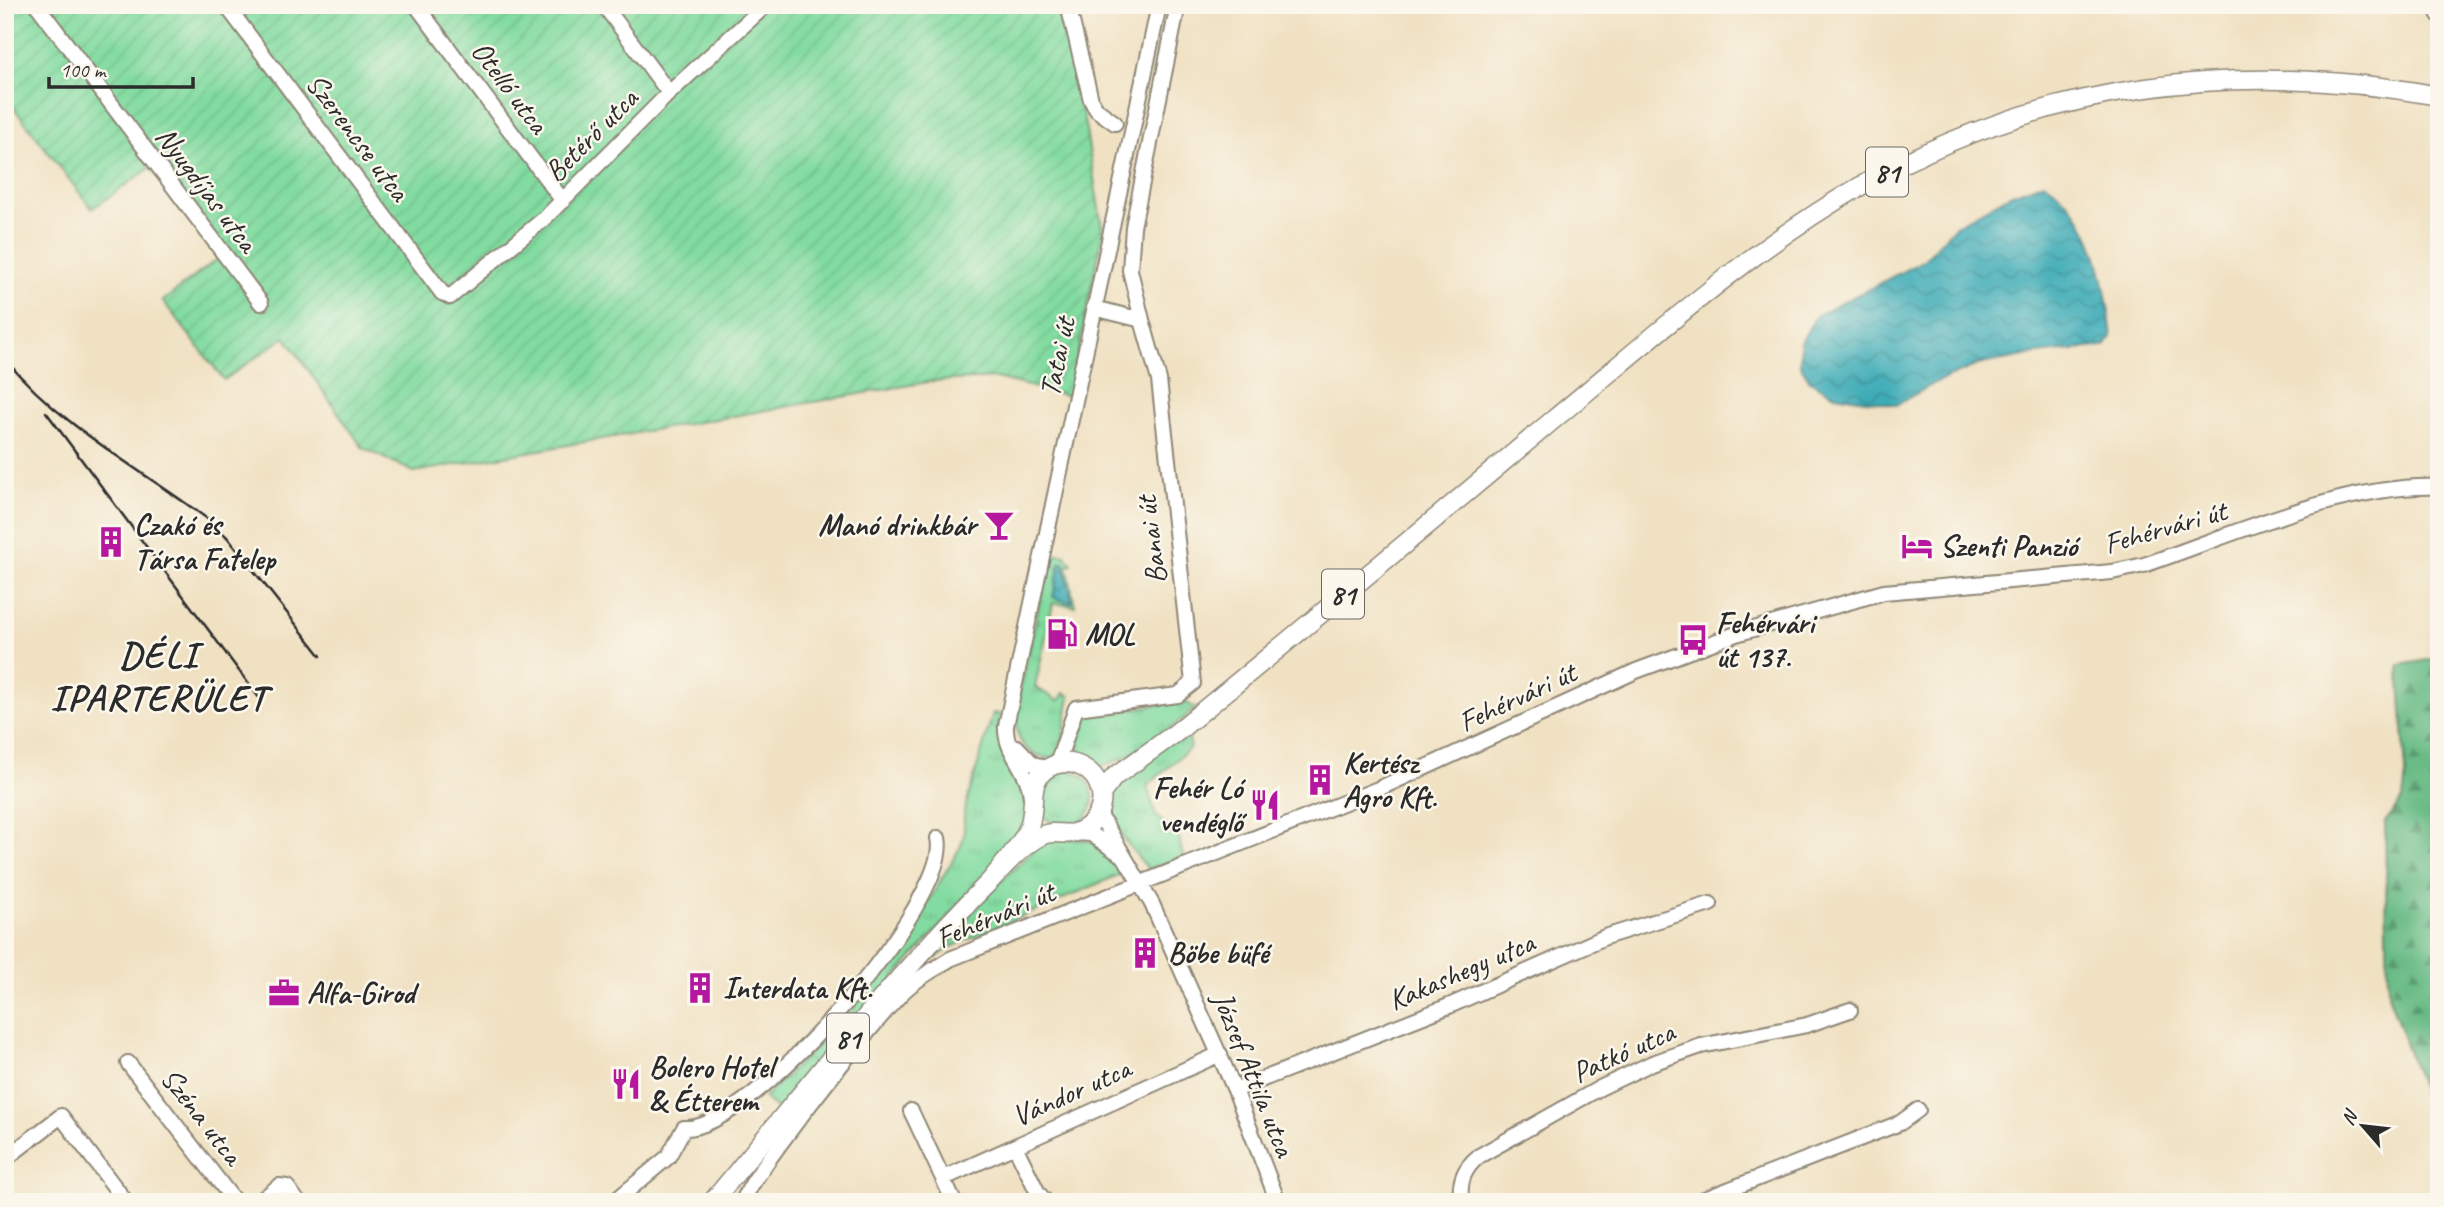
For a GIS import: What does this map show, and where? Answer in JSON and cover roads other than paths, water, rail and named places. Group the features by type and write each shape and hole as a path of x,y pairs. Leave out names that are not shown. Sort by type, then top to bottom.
{"main road":[{"name":"81","path":"990,880 1040,836 1052,832 1067,833 1091,824 1114,776 1196,716 1463,492 1720,283 1857,188 1954,140 2047,107 2152,85 2216,79 2296,79 2439,96"},
{"name":"81","path":"712,1202 891,987 990,880 1025,835 1033,786 1052,767 1109,768 1136,760"},
{"path":"1082,767 1099,785 1101,800"},
{"path":"1032,802 1043,825 1067,833"}],"street":[{"name":"Nyugdíjas utca","path":"37,5 261,303"},
{"name":"Szerencse utca","path":"226,5 442,293 450,298"},
{"name":"Otelló utca","path":"416,5 563,201"},
{"path":"604,5 669,93"},
{"name":"Betérő utca","path":"450,298 563,201 669,93 766,5"},
{"path":"1068,5 1091,100 1097,110 1115,123"},
{"name":"Tatai út","path":"1032,802 1027,774 1007,738 1008,720 1159,5"},
{"path":"1094,308 1142,320 1130,270 1133,227 1178,5"},
{"path":"2435,5 2439,15"},
{"path":"1111,226 1133,227"},
{"name":"Banai út","path":"1076,708 1178,695 1193,683 1159,380 1142,320"},
{"name":"Fehérvári út","path":"743,1202 760,1171 906,989 950,959 1378,789 1684,652 1801,614 1884,592 2112,572 2144,565 2344,498 2389,489 2439,487"},
{"path":"1008,720 1011,736 1019,751 1032,762 1052,767 1076,708"},
{"path":"1076,708 1073,741 1082,767"},
{"name":"József Attila utca","path":"1101,800 1101,817 1140,883 1220,1054 1278,1202"},
{"name":"József Attila utca","path":"1067,833 1091,834 1122,855"},
{"name":"Fehérvári út","path":"620,1200 668,1157 684,1128 710,1124 750,1098 828,1023 867,978 912,911 939,858 938,838"},
{"name":"Kakashegy utca","path":"1235,1090 1449,1006 1605,937 1710,904"},
{"name":"Patkó utca","path":"1461,1202 1461,1177 1468,1165 1600,1088 1652,1063 1701,1046 1807,1025 1850,1010"},
{"name":"Vándor utca","path":"944,1178 1220,1054"},
{"name":"Széna utca","path":"128,1063 235,1202"},
{"path":"1697,1202 1900,1123 1917,1110"},
{"path":"911,1111 954,1202"},
{"path":"5,1159 61,1116 126,1202"},
{"path":"1015,1146 1038,1193 1046,1202"},
{"path":"259,1202 279,1186 287,1187 298,1202"}],"water":[{"path":"2044,182 2076,212 2095,250 2106,293 2112,337 2105,346 2029,355 1977,365 1937,382 1896,405 1835,395 1810,381 1800,365 1801,342 1816,316 1923,261 1956,225 2010,195"},
{"path":"1060,563 1064,563 1072,602 1070,603 1053,597"}],"railway":[{"path":"5,359 51,406 76,426 209,520 227,537 321,656"},
{"path":"46,412 260,699"}],"place":[{"name":"Manó drinkbár","path":"999,525"},
{"name":"Czakó és Társa Fatelep","path":"111,542"},
{"name":"Szenti Panzió","path":"1917,546"},
{"name":"MOL","path":"1062,634"},
{"name":"Fehérvári út 137.","path":"1693,640"},
{"name":"Kertész Agro Kft.","path":"1320,780"},
{"name":"Fehér Ló vendéglő","path":"1265,805"},
{"name":"Böbe büfé","path":"1145,953"},
{"name":"Interdata Kft.","path":"700,988"},
{"name":"Alfa-Girod","path":"284,993"},
{"name":"Bolero Hotel & Étterem","path":"626,1084"}],"district":[{"name":"DÉLI IPARTERÜLET","path":"159,676"}]}
